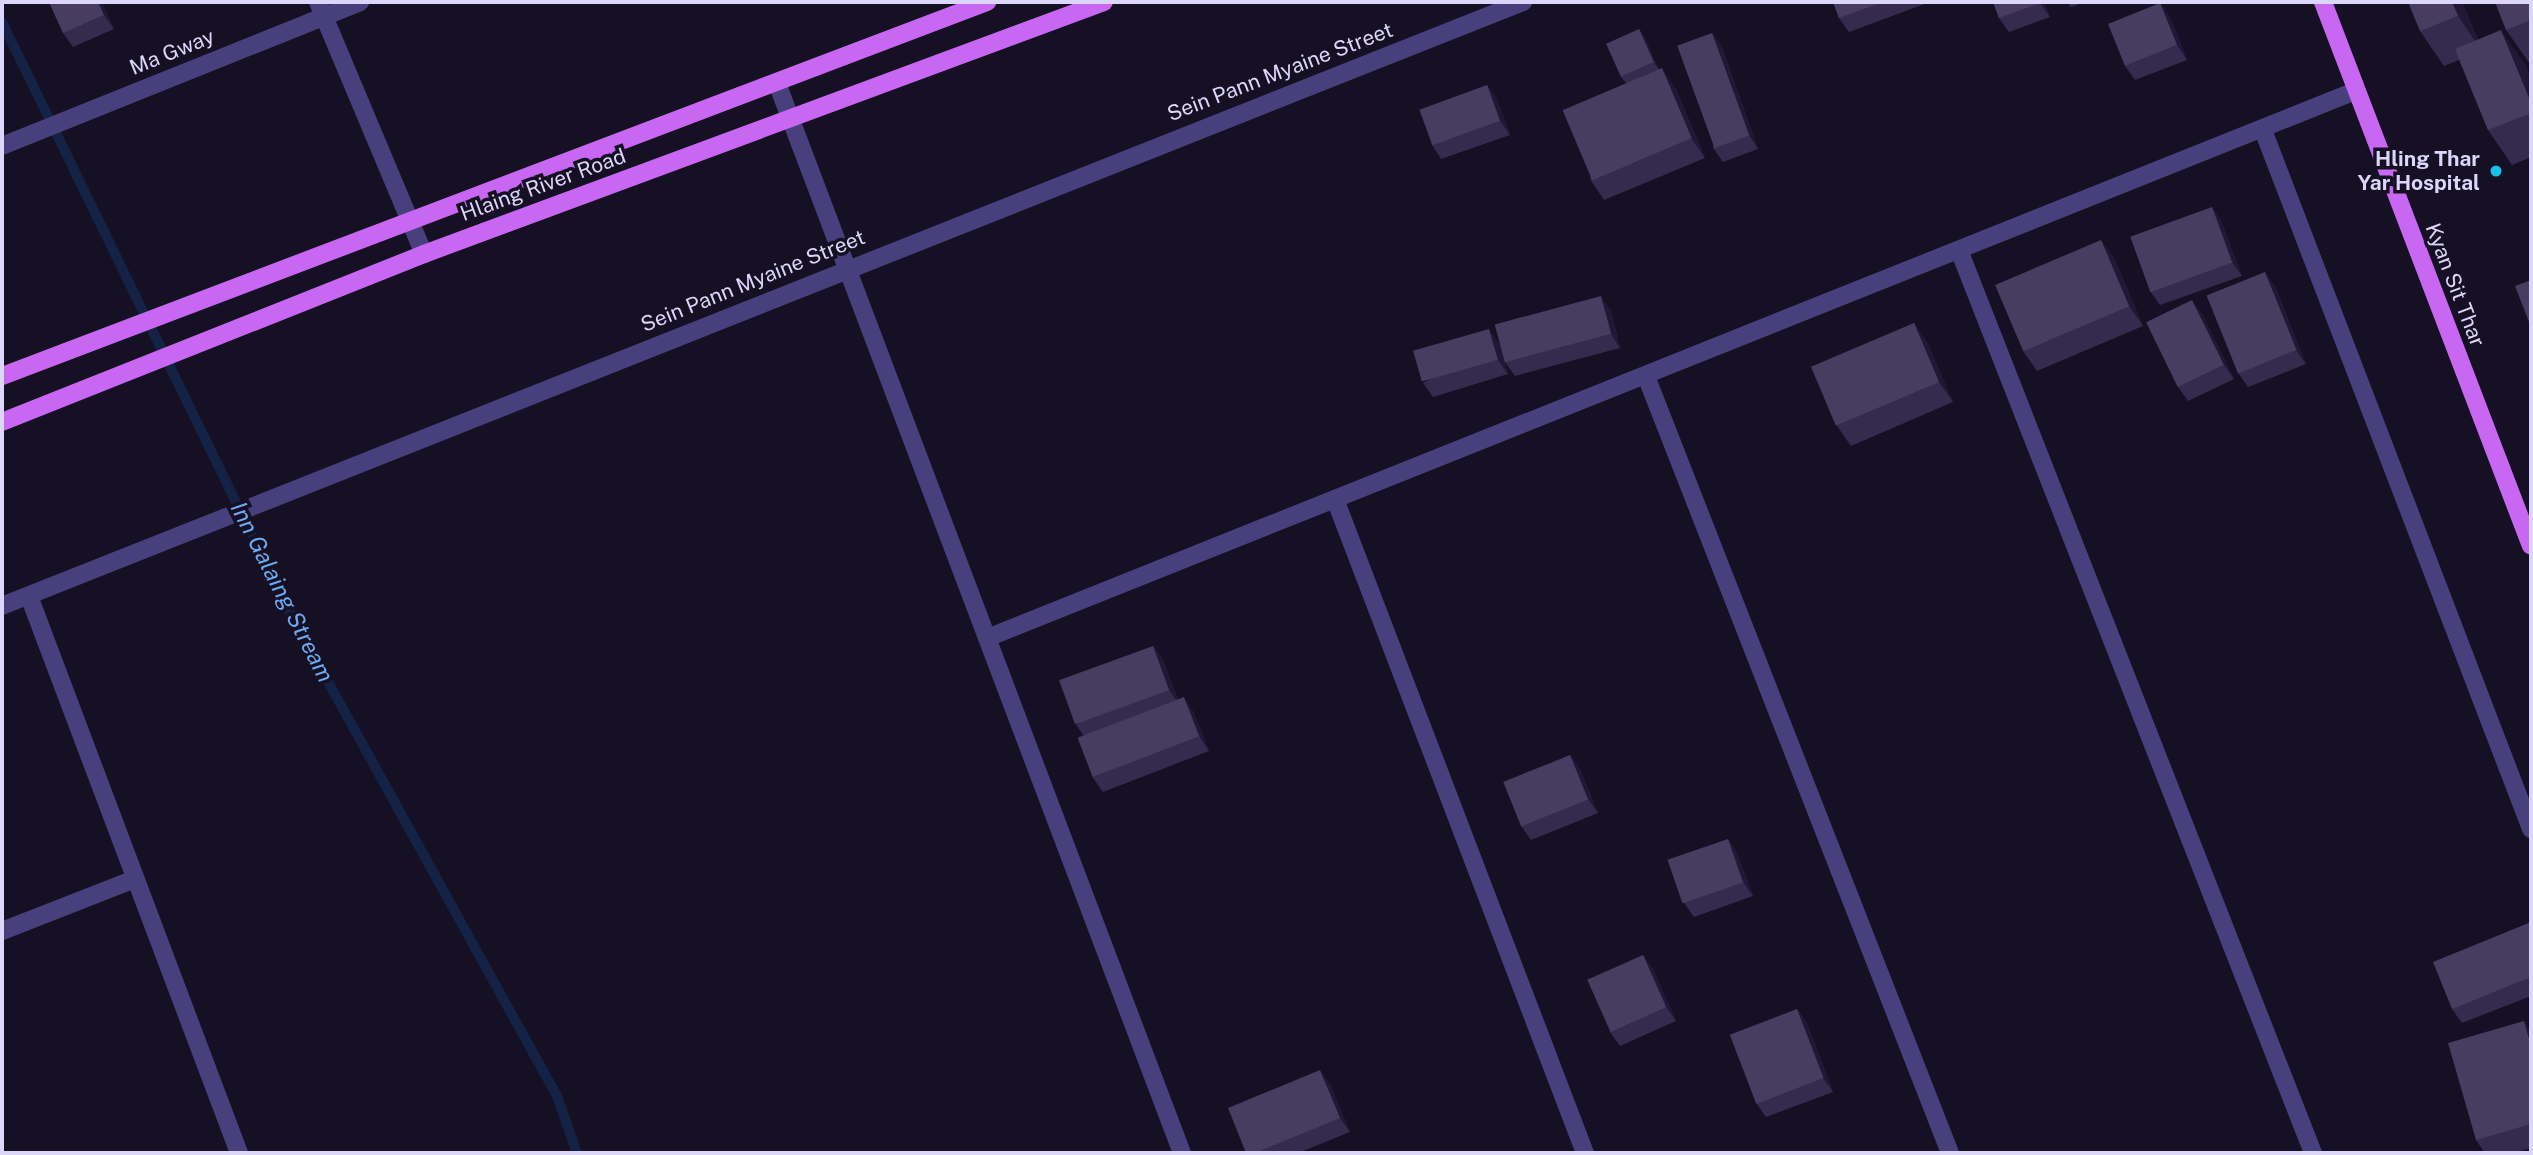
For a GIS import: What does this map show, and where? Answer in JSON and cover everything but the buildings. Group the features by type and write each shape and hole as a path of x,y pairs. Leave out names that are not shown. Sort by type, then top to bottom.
{"main road":[{"name":"Hlaing River Road","path":"2,376 987,2"},
{"name":"Hlaing River Road","path":"2,422 424,254 1104,2"},
{"name":"Kyan Sit Thar","path":"2323,2 2531,546"}],"street":[{"name":"Ma Gway","path":"2,146 321,9 360,2"},
{"name":"Sein Pann Myaine Street","path":"2,606 847,267 1523,2"},
{"path":"321,9 407,221 424,254"},
{"path":"778,83 1182,1153"},
{"path":"987,638 2263,130 2355,90"},
{"path":"2263,130 2531,829"},
{"path":"1959,250 2313,1153"},
{"path":"1646,376 1950,1153"},
{"path":"1335,499 1585,1153"},
{"path":"29,596 239,1153"},
{"path":"2,931 135,879"}],"waterway":[{"name":"Inn Galaing Stream","path":"2,22 290,613 557,1096 577,1153"}],"place":[{"name":"Hling Thar Yar Hospital","path":"2496,171"}]}
